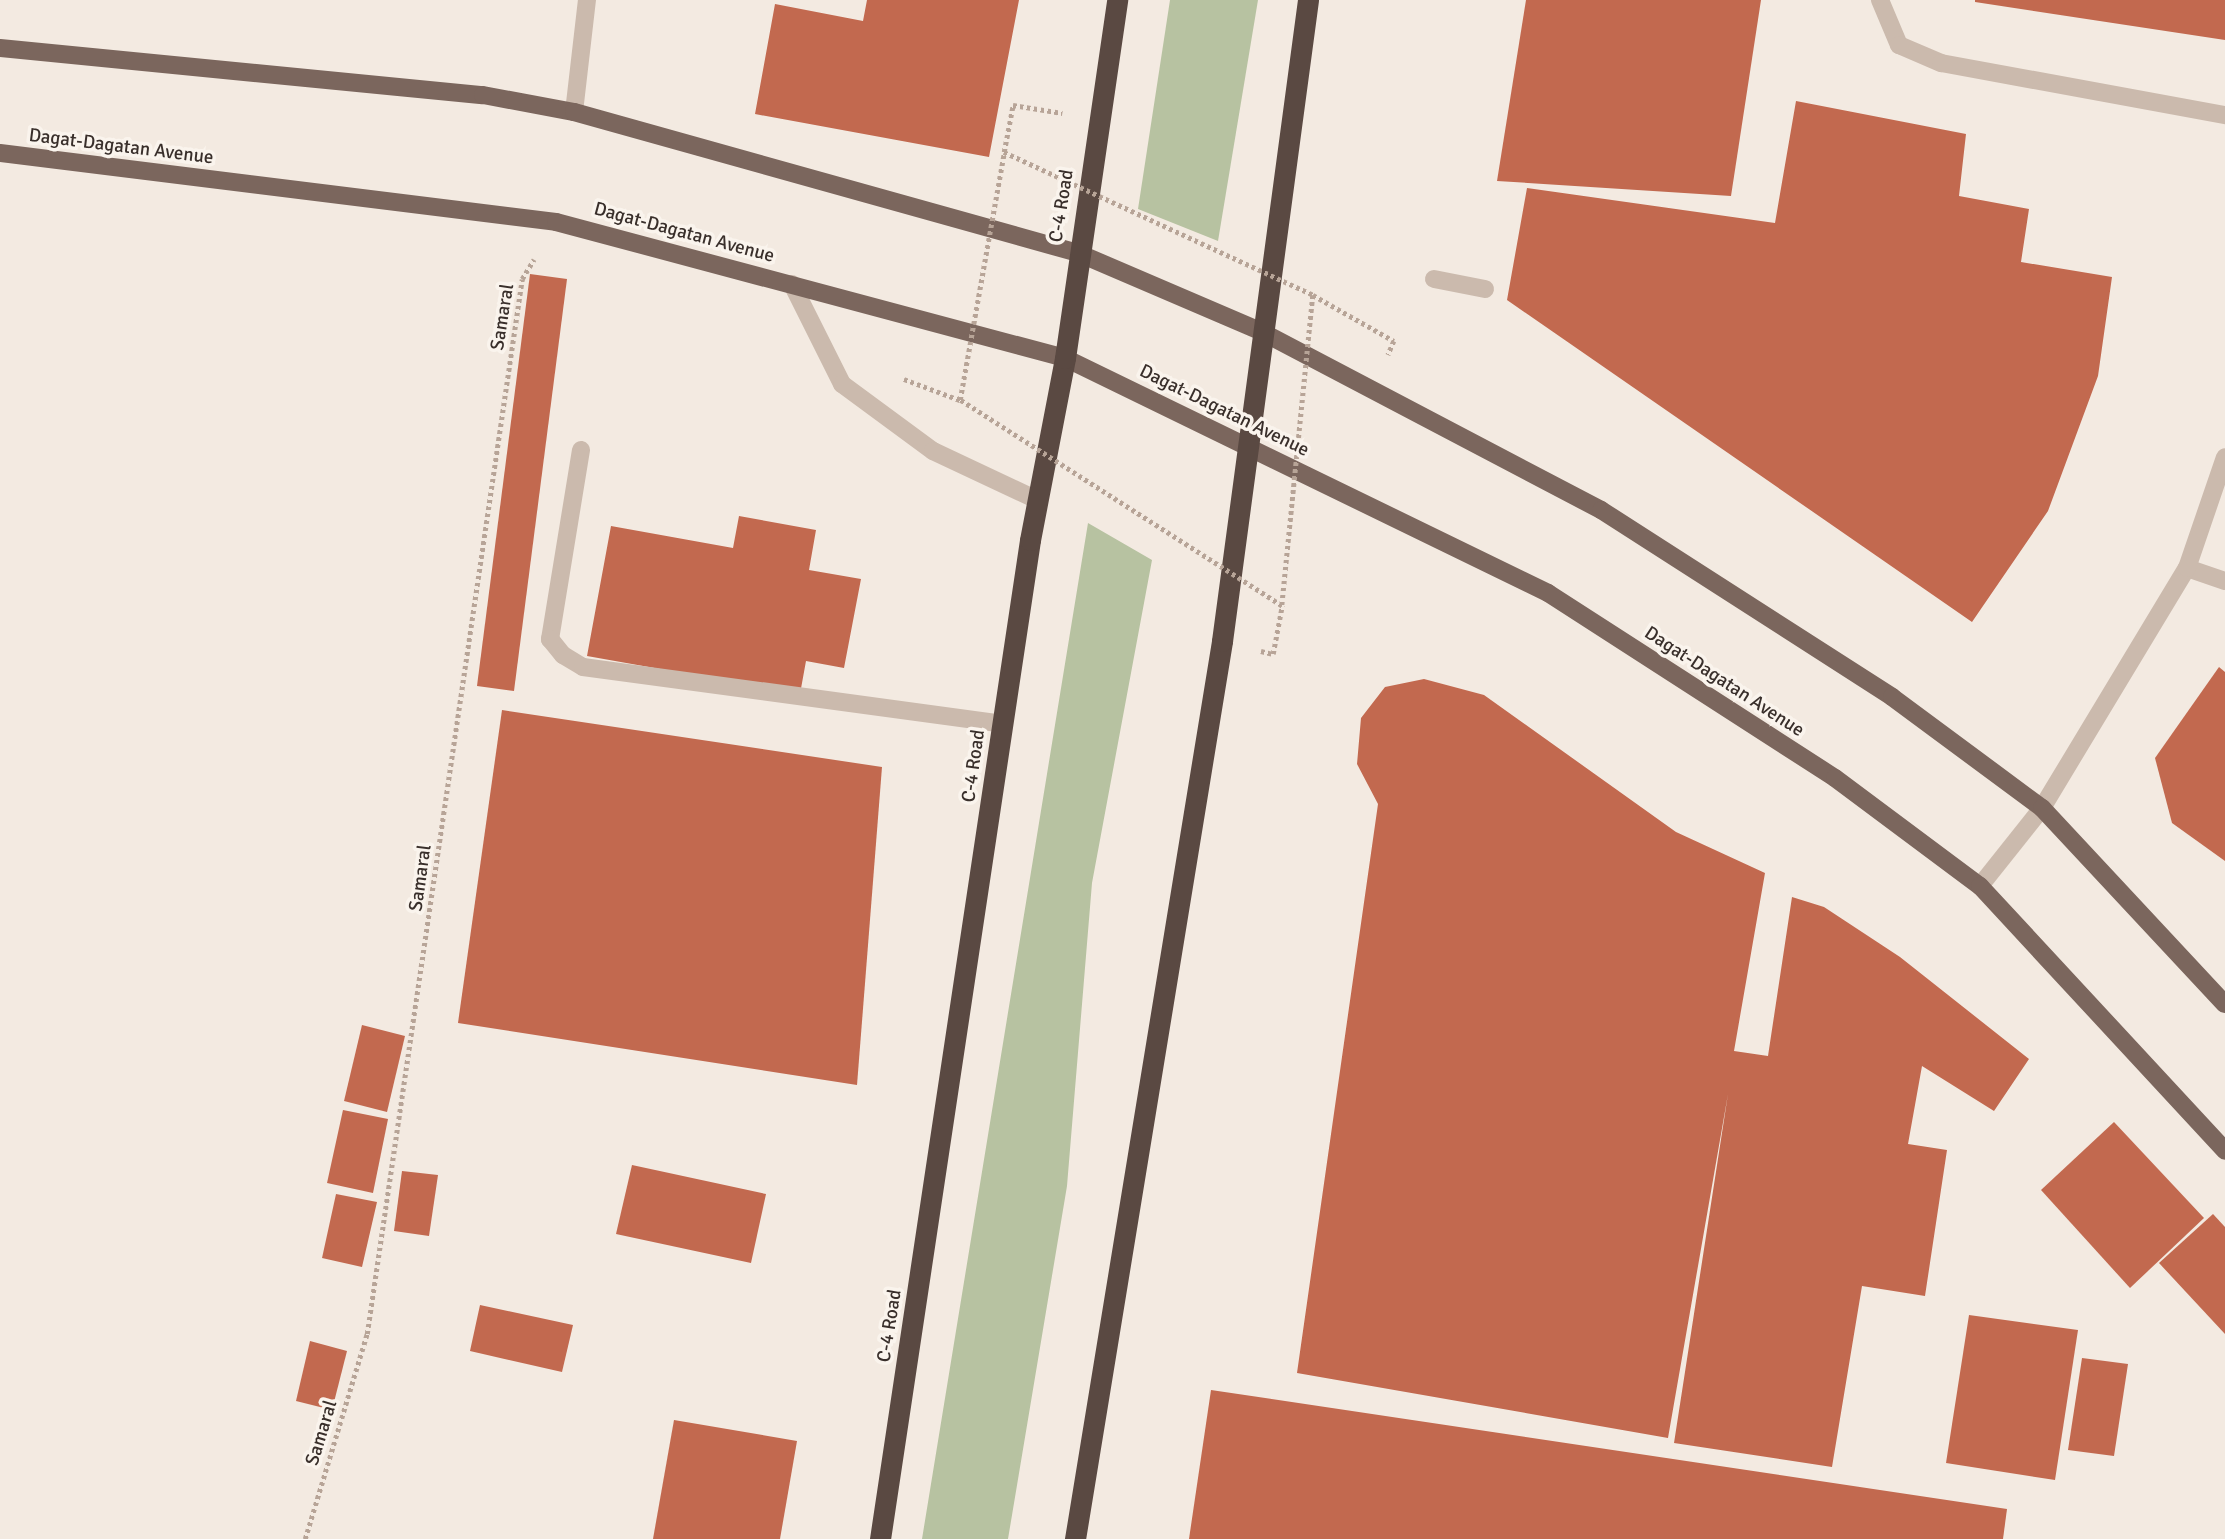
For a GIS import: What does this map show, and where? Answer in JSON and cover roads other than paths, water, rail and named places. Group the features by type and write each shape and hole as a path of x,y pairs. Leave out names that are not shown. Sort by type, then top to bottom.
{"highway":[{"name":"C-4 Road","path":"880,1539 1037,500 1065,358 1077,253 1117,0"},
{"path":"1075,1539 1223,642 1247,443 1308,0"}],"main road":[{"path":"0,48 483,95 574,111 1077,253 1262,332 1601,510 1892,697 2042,808 2225,1004"},
{"name":"Dagat-Dagatan Avenue","path":"0,153 556,222 1065,358 1247,443 1548,593 1835,778 1980,886 2225,1151"}],"street":[{"path":"574,111 587,0"},
{"path":"1880,0 1899,45 1941,63 2225,114"},
{"path":"1434,279 1485,289"},
{"path":"792,284 842,384 933,451 1037,500"},
{"path":"581,450 550,639 563,655 583,667 1003,724"},
{"path":"1980,886 2042,808 2187,569 2225,457"},
{"path":"2187,569 2225,581"}]}
